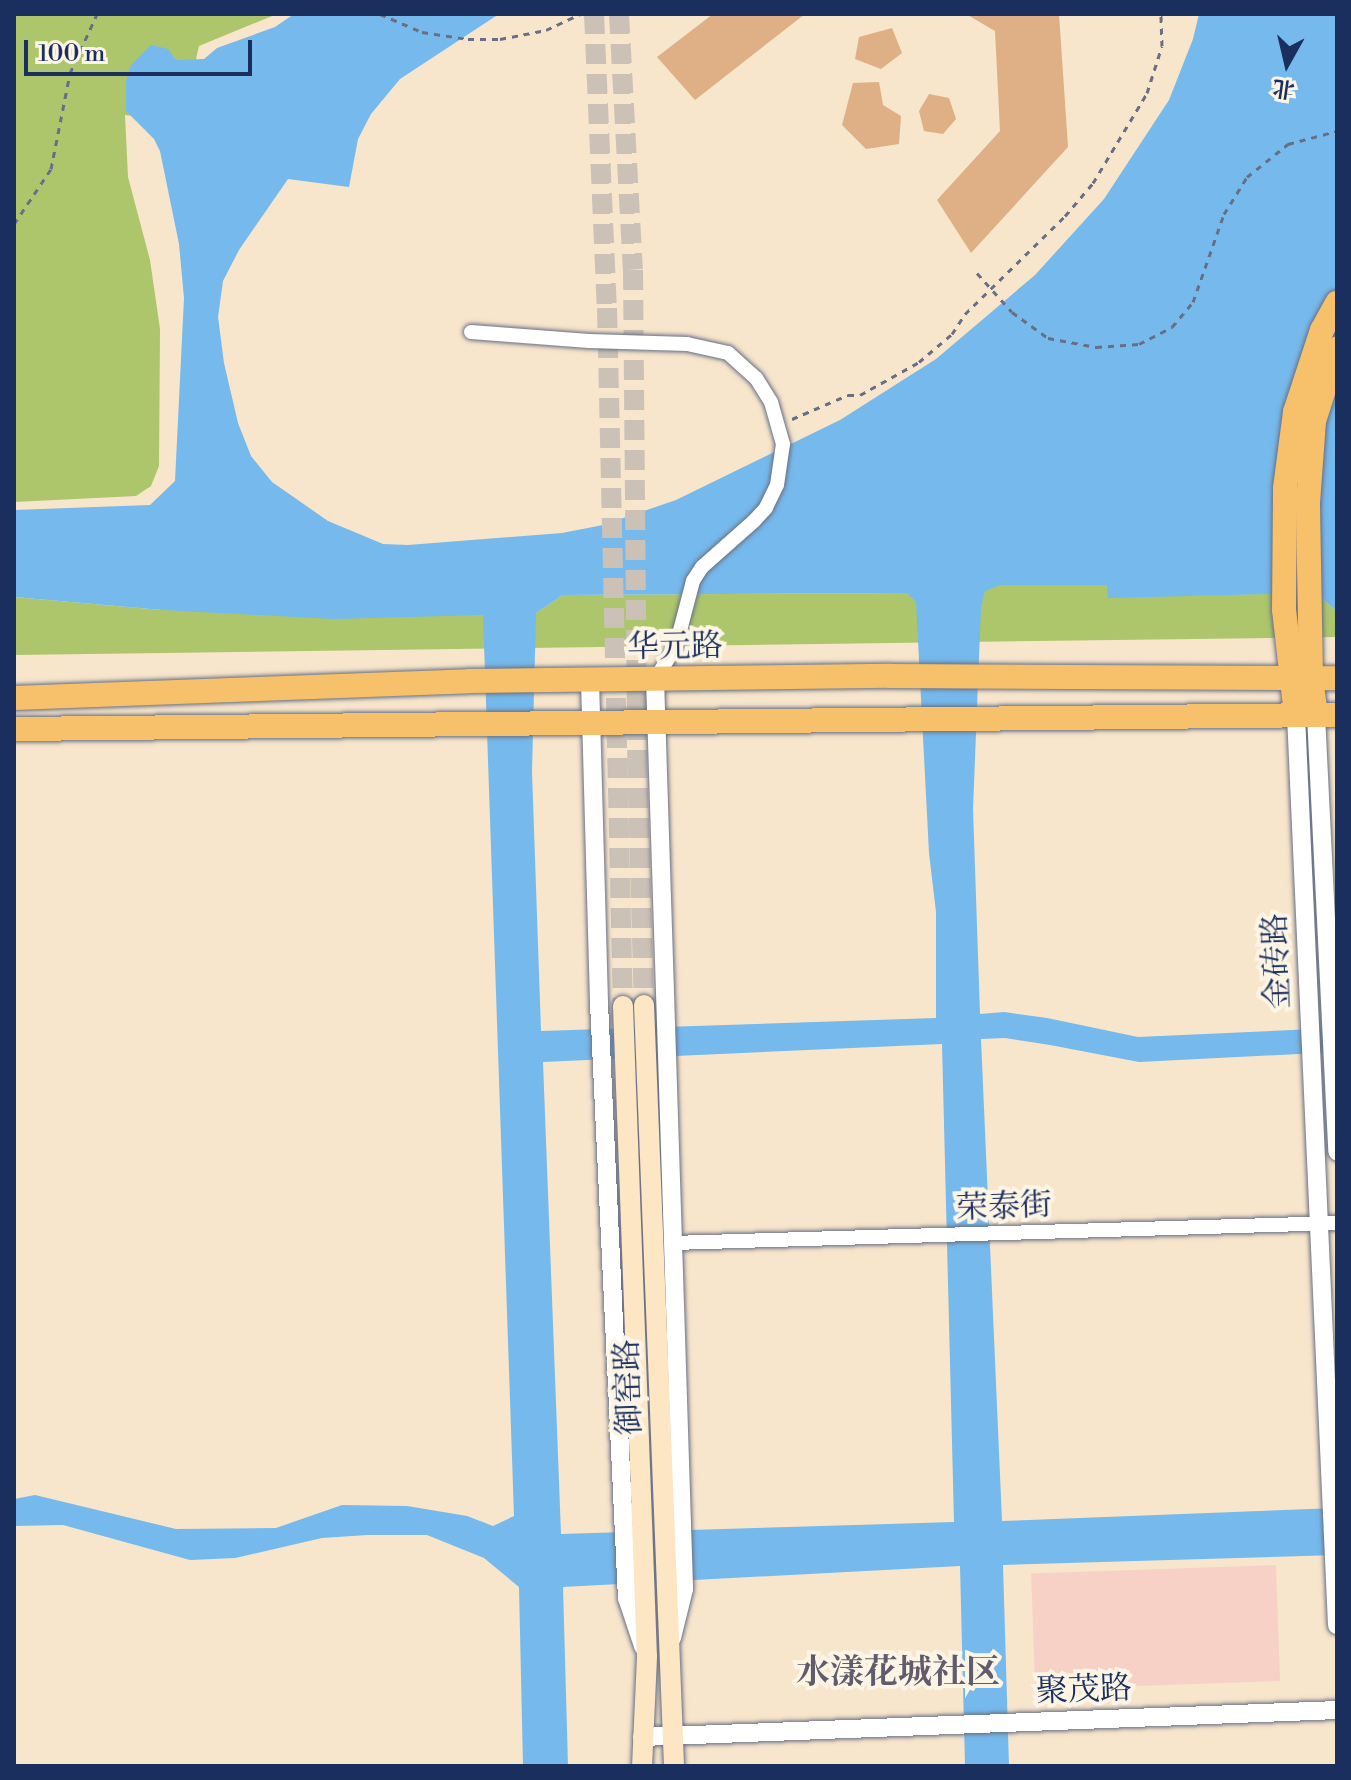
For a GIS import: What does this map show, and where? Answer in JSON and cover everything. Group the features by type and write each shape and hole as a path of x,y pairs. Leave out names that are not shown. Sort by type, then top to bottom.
{"main road":[{"name":"金砖路","path":"1316,715 1301,678 1284,609 1285,488 1295,412 1322,330 1337,303"},
{"name":"金砖路","path":"1301,678 1309,620 1308,503 1314,421 1337,349"},
{"name":"华元路","path":"14,698 469,681 1337,678"},
{"path":"14,729 470,726 657,719 1316,715"},
{"name":"御窑路","path":"644,1005 673,1520 675,1590 669,1652 674,1766"},
{"name":"御窑路","path":"623,1006 636,1595 647,1657 642,1766"}],"street":[{"path":"471,332 589,341 687,344 728,353 756,378 771,402 783,444 777,485 766,508 702,567 693,581 676,646 655,679 672,1243 673,1520"},
{"path":"590,680 624,1520 636,1595"},
{"name":"金砖路","path":"1316,715 1325,970 1320,1016 1337,1625"},
{"name":"金砖路","path":"1323,1062 1337,1151"},
{"name":"荣泰街","path":"672,1243 1328,1224"},
{"name":"聚茂路","path":"642,1737 1337,1710"}],"path":[{"path":"14,224 51,169 70,73 97,14"},
{"path":"380,14 422,32 468,39 532,34 581,14"},
{"path":"778,425 848,395 860,395 909,368 952,334 965,314 991,291 1093,183 1123,136 1157,69 1162,46 1161,14"},
{"path":"977,273 1023,321 1060,342 1122,347 1155,338 1172,327 1193,302 1224,214 1247,177 1288,144 1337,131"}],"shaded area":[{"path":"1276,1565 1280,1681 1035,1689 1031,1574"}],"green space":[{"path":"14,14 277,14 199,46 192,77 158,119 125,115 128,177 150,260 160,329 159,466 151,486 136,496 14,502"},
{"path":"999,585 1108,585 1108,597 1316,593 1337,612 1337,637 14,655 14,597 162,610 536,613 563,595 907,593"}],"water":[{"path":"294,14 499,14 400,79 371,114 358,139 349,187 288,179 239,250 223,281 218,317 224,363 238,423 251,456 272,482 328,521 383,544 408,545 562,533 603,525 676,500 840,420 936,359 1035,275 1104,199 1169,100 1193,39 1199,14 1337,14 1337,612 1316,593 1108,598 1107,585 1000,585 985,591 981,607 973,809 980,1014 1004,1012 1047,1018 1138,1037 1337,1028 1337,1052 1139,1062 1005,1038 981,1039 1002,1521 1337,1508 1337,1555 1003,1565 1009,1766 965,1766 960,1566 563,1587 568,1766 523,1766 519,1587 484,1558 427,1535 367,1535 322,1538 235,1558 190,1560 63,1525 14,1526 14,1499 35,1495 176,1529 276,1528 342,1505 407,1506 467,1516 493,1526 514,1516 483,615 334,619 162,610 14,597 14,510 150,505 175,481 184,298 179,244 160,151 154,139 126,111 126,81 131,65 151,45 168,49 176,60 204,59 217,48 275,27","holes":["907,593 916,602 929,853 936,912 936,1018 541,1031 532,772 536,613 563,595","942,1044 954,1522 561,1534 543,1062"]}],"building":[{"path":"713,14 805,14 695,100 657,57"},
{"path":"966,14 1059,14 1068,147 971,253 937,200 1000,131 995,31"},
{"path":"892,28 902,53 881,69 855,59 859,37"},
{"path":"879,82 883,105 901,116 899,144 866,149 842,125 853,83"},
{"path":"929,94 949,98 956,119 943,134 924,131 919,111"}],"tunnel":[{"path":"594,14 607,308 623,1006"},
{"path":"619,14 633,270 637,758 644,1005"}],"district":[{"name":"水漾花城社区","path":"898,1674"}]}
